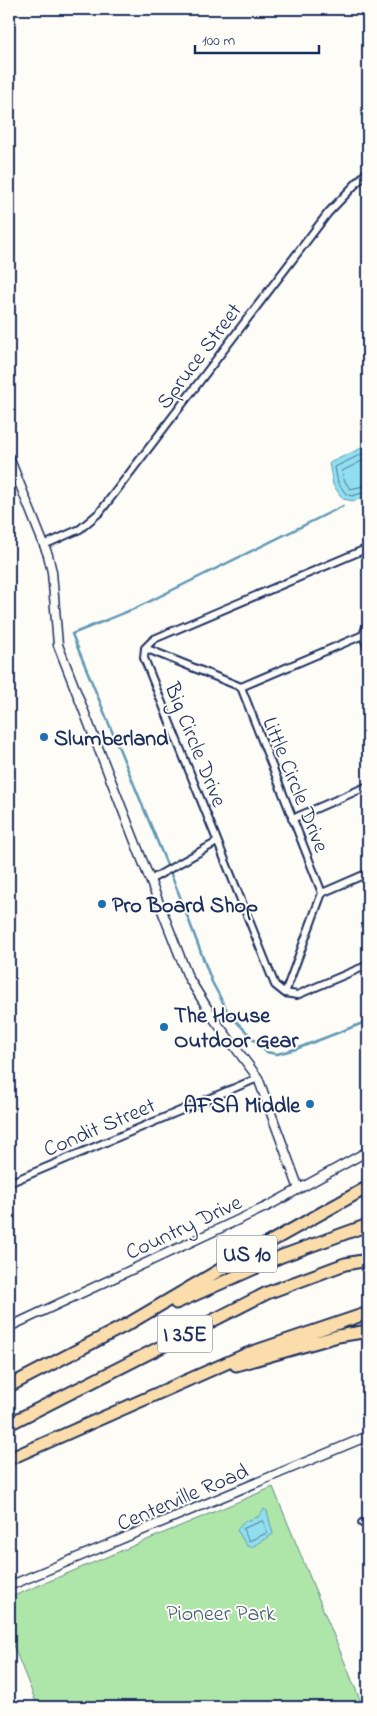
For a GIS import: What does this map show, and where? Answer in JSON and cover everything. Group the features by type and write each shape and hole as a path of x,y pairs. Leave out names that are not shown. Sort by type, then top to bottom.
{"highway":[{"name":"US 10","path":"128,1324 368,1187"},
{"name":"I 35E","path":"9,1386 128,1324 282,1256 368,1225"},
{"name":"I 35E","path":"9,1424 267,1293 345,1264 368,1260"},
{"path":"9,1459 247,1354 368,1313"},
{"path":"206,1373 338,1336 368,1331"},
{"path":"9,1454 58,1437"}],"street":[{"name":"Spruce Street","path":"44,545 80,529 100,512 328,213 368,171"},
{"path":"9,457 44,545 54,580 58,645 150,880 192,984 214,1019 258,1078 299,1189"},
{"path":"363,635 240,688 145,648 154,639 368,548"},
{"path":"368,622 363,635 368,649"},
{"name":"Big Circle Drive","path":"145,648 146,664 275,985 285,993"},
{"name":"Little Circle Drive","path":"240,688 322,893"},
{"path":"292,819 368,786"},
{"path":"150,880 217,842"},
{"path":"368,873 322,893 285,993 297,995 368,965"},
{"name":"Condit Street","path":"9,1183 258,1078"},
{"name":"Country Drive","path":"9,1327 262,1209 368,1151"},
{"name":"Centerville Road","path":"9,1586 368,1436"}],"green space":[{"name":"Pioneer Park","path":"273,1487 363,1707 38,1707 9,1635 9,1598"}],"water":[{"path":"368,445 368,496 353,501 343,499 333,485 329,463"},
{"path":"264,1509 267,1511 273,1534 252,1547 247,1546 237,1530 245,1521 258,1517"}],"waterway":[{"path":"343,506 136,608 72,634 179,894 212,982 229,1014 266,1052 277,1054 296,1049 368,1021"}],"place":[{"name":"Slumberland","path":"44,737"},
{"name":"Pro Board Shop","path":"102,904"},
{"name":"The House Outdoor Gear","path":"164,1027"},
{"name":"AFSA Middle","path":"310,1104"}]}
